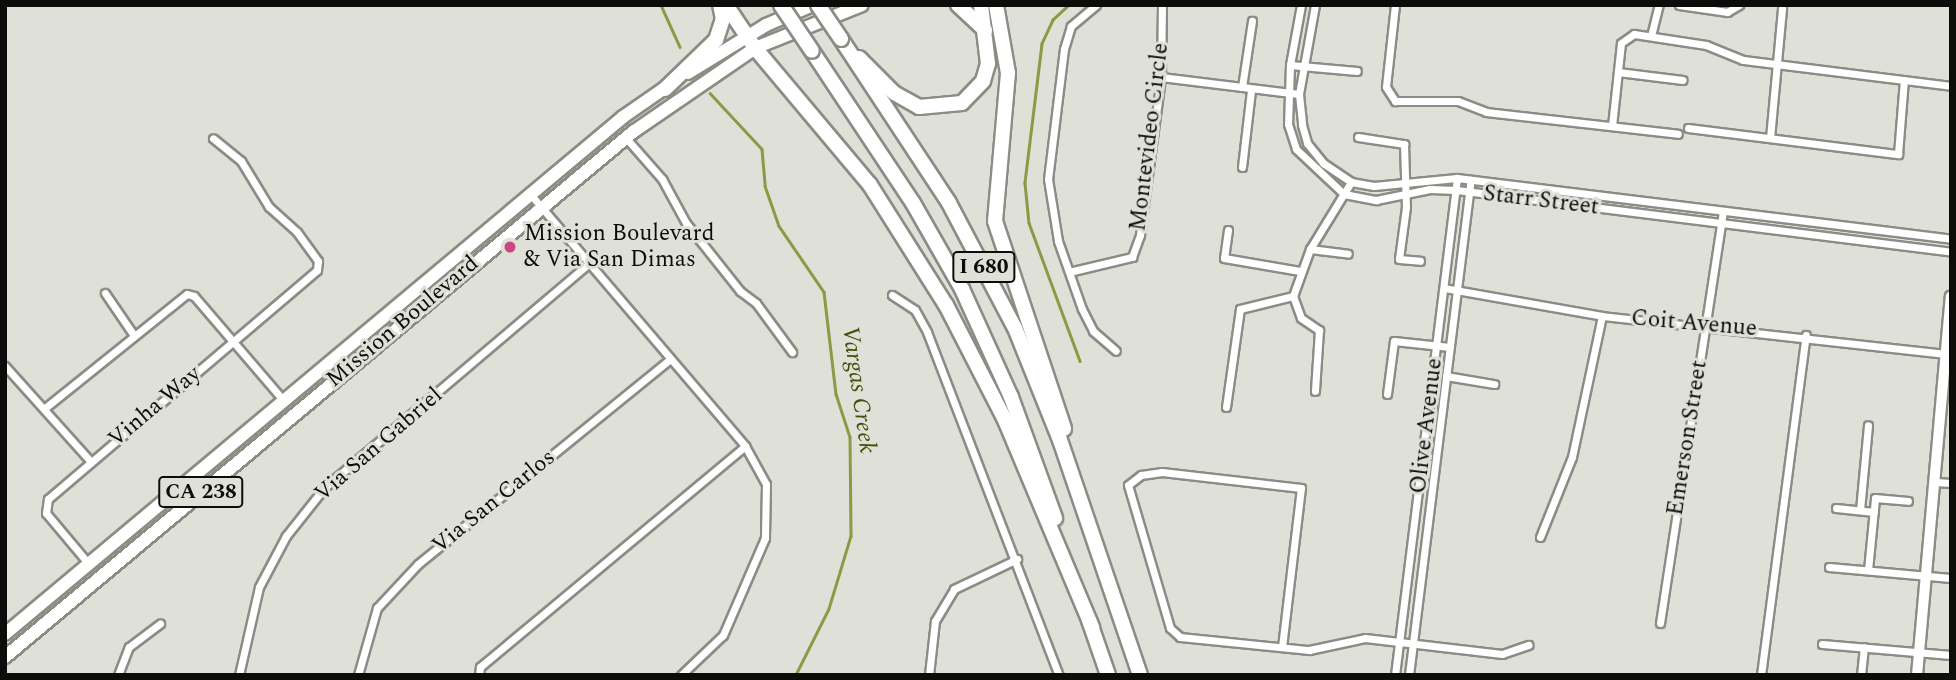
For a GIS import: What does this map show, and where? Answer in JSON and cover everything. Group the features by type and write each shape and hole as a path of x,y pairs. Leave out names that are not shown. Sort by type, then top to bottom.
{"highway":[{"path":"665,89 716,40 723,19 720,5"},
{"path":"726,5 750,42 870,185 946,305 1004,420 1091,627"},
{"name":"I 680","path":"781,5 913,203 975,315 1029,443 1108,675"},
{"name":"I 680","path":"816,5 944,195 988,274 1038,383 1140,675"},
{"path":"958,5 988,34"},
{"path":"841,39 906,102 946,108 961,103 983,81 988,34 981,5"},
{"path":"996,5 1008,73 995,221 1057,400 1086,516"}],"main road":[{"name":"Mission Boulevard","path":"5,634 531,195 665,89 816,5"},
{"name":"Mission Boulevard","path":"5,657 542,207 750,42 862,5"}],"street":[{"path":"1096,5 1071,26 1064,49 1048,178 1058,241 1073,271 1093,331 1116,351"},
{"name":"Montevideo Circle","path":"1073,271 1132,257 1140,235 1160,76 1162,5"},
{"path":"1301,5 1287,94 1296,149 1344,194"},
{"path":"1315,5 1299,94 1307,144 1323,163 1351,182 1310,249 1293,296 1301,318 1319,330 1315,391"},
{"path":"1395,5 1386,87 1395,101 1458,101 1486,112 1678,134"},
{"path":"1651,36 1659,5"},
{"path":"1679,5 1727,12 1739,5"},
{"path":"1770,138 1782,8"},
{"path":"1242,87 1252,21"},
{"path":"1612,126 1624,36 1651,36 1778,65 1951,86"},
{"path":"1290,65 1357,71"},
{"path":"1618,72 1683,80"},
{"path":"1160,76 1251,90 1299,94"},
{"path":"1688,128 1898,154 1904,80"},
{"path":"1242,167 1251,90"},
{"name":"Vinha Way","path":"88,563 46,513 48,499 317,270 318,261 269,207 241,161 213,138"},
{"path":"626,138 662,178 686,223 740,291 756,303 792,352"},
{"path":"1358,138 1404,144 1405,193 1399,258 1420,261"},
{"name":"Starr Street","path":"1351,182 1457,178 1951,240"},
{"name":"Olive Avenue","path":"1395,675 1457,178"},
{"name":"Olive Avenue","path":"1409,675 1471,180"},
{"name":"Starr Street","path":"1344,194 1376,200 1405,193 1456,190 1951,252"},
{"path":"531,195 744,446 766,484 765,538 723,635 681,675"},
{"name":"Emerson Street","path":"1661,623 1723,212"},
{"path":"1228,230 1224,258 1300,271"},
{"path":"1310,249 1348,254"},
{"name":"Via San Gabriel","path":"239,675 259,587 286,537 324,488 589,263"},
{"name":"Coit Avenue","path":"1444,288 1602,316 1806,335 1945,354"},
{"path":"105,293 133,334"},
{"path":"45,408 133,334 187,294 194,296 284,401"},
{"path":"892,295 915,310 927,332 1017,559 1059,675"},
{"path":"1226,407 1240,309 1293,296"},
{"path":"1917,675 1951,297"},
{"path":"1540,537 1572,457 1602,316"},
{"path":"1761,675 1806,335"},
{"path":"1387,394 1394,341 1450,347"},
{"name":"Via San Carlos","path":"358,675 377,608 418,564 670,359"},
{"path":"5,366 45,408 90,462"},
{"path":"1446,376 1494,384"},
{"path":"1860,510 1868,425"},
{"path":"479,675 480,667 744,446"},
{"path":"1282,647 1301,488 1162,472 1141,475 1128,485 1170,628 1180,637 1309,650 1365,638 1413,641 1502,654 1528,645"},
{"path":"1935,482 1951,483"},
{"path":"1868,570 1875,498 1908,501"},
{"path":"1836,508 1874,512"},
{"path":"929,675 935,621 954,589 1017,559"},
{"path":"1829,567 1951,578"},
{"path":"118,675 129,647 160,624"},
{"path":"1822,643 1951,655"},
{"path":"1861,675 1864,647"}],"waterway":[{"name":"Vargas Creek","path":"661,5 680,47"},
{"path":"1069,5 1053,20 1042,44 1025,183 1029,223 1080,361"},
{"name":"Vargas Creek","path":"710,93 762,149 765,186 779,226 824,292 836,394 850,437 851,536 829,609 796,675"}],"place":[{"name":"Mission Boulevard & Via San Dimas","path":"510,247"}]}
